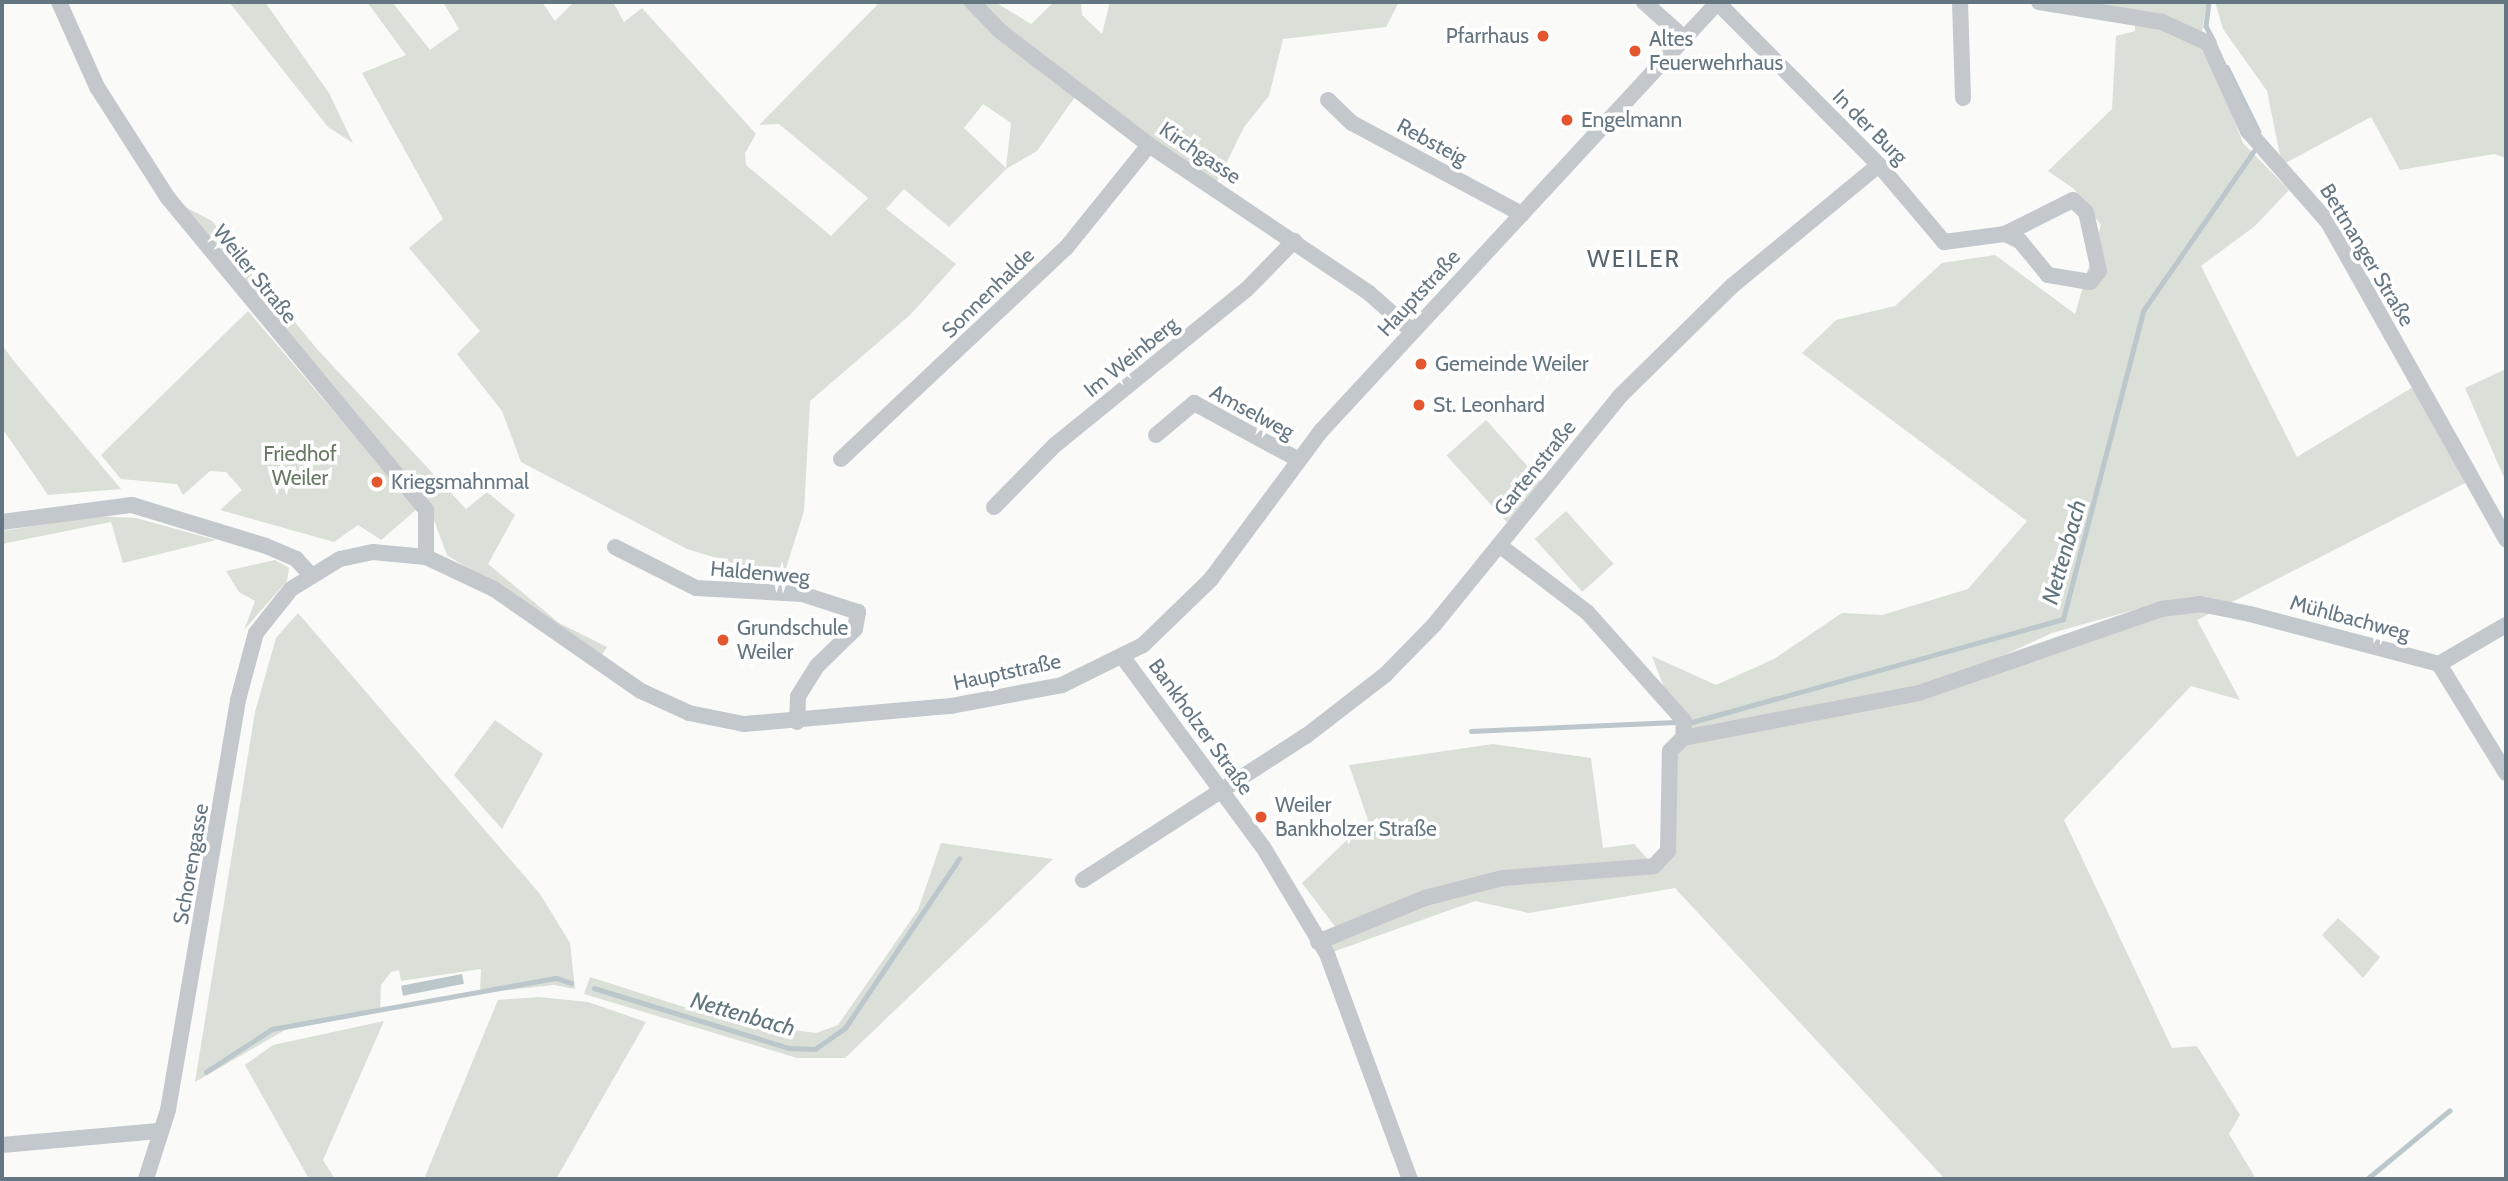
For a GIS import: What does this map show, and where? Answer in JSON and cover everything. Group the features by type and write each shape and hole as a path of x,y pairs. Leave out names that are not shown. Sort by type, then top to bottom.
{"street":[{"name":"Weiler Straße","path":"59,2 97,86 168,198 253,307 414,492 426,510 426,557"},
{"name":"Kirchgasse","path":"972,2 1000,31 1149,145 1294,241 1412,331"},
{"path":"1644,2 1682,36"},
{"name":"Hauptstraße","path":"311,575 340,559 373,552 426,557 494,589 573,648 689,713 744,724 797,722 951,706 1062,685 1151,639 1211,579 1297,459 1682,36 1717,2"},
{"name":"In der Burg","path":"1717,2 1879,164 1944,242 2005,234 2073,200 2086,212 2099,271 2090,282 2048,275 2020,241 2005,234"},
{"path":"1960,2 1963,97"},
{"name":"Bettnanger Straße","path":"2039,2 2162,22 2208,43 2248,131 2328,222 2506,540"},
{"name":"Rebsteig","path":"1328,100 1352,123 1522,214"},
{"name":"Sonnenhalde","path":"841,459 1066,248 1149,145"},
{"name":"Gartenstraße","path":"1083,880 1219,787 1306,736 1385,675 1499,545 1619,397 1678,337 1879,164"},
{"name":"Im Weinberg","path":"994,507 1055,445 1247,290 1294,241"},
{"name":"Amselweg","path":"1156,435 1195,403 1297,459"},
{"path":"2,522 132,505 266,546 296,559 311,575"},
{"path":"1318,942 1425,898 1503,878 1654,866 1668,851 1670,751 1683,738 1684,722 1587,612 1499,545"},
{"name":"Haldenweg","path":"615,547 696,588 802,594 858,612 855,628 817,666 798,696 797,722"},
{"name":"Schorengasse","path":"146,1179 158,1131 168,1110 238,700 256,633 311,575"},
{"name":"Mühlbachweg","path":"1683,738 1919,693 2161,609 2200,604 2250,614 2440,664"},
{"path":"2506,625 2440,664 2506,773"},
{"name":"Bankholzer Straße","path":"1122,656 1219,787 1292,892 1318,942 1410,1179"},
{"path":"2,1146 158,1131"}],"green space":[{"path":"229,2 265,2 329,93 353,143 328,127"},
{"path":"367,2 392,2 430,50 459,29 443,2 542,2 555,21 574,2 613,2 624,22 642,8 756,134 745,153 746,165 831,236 868,198 779,124 759,125 880,2 995,2 1031,24 1054,2 1081,2 1082,15 1102,34 1110,2 1399,2 1386,27 1283,39 1269,96 1244,127 1214,188 1079,91 1037,151 1006,169 949,227 904,189 886,209 956,264 910,315 810,401 804,511 783,578 687,549 521,462 502,411 457,354 480,331 409,248 443,219 362,73 406,55","holes":["983,104 1011,123 1006,168 964,128"]},
{"path":"2059,2 2207,2 2201,36 2243,143 2289,190 2255,226 2201,266 2297,457 2418,384 2471,480 2197,620 2240,700 2191,686 2064,820 2172,1048 2197,1046 2240,1115 2229,1134 2256,1179 1945,1179 1675,888 1529,913 1475,901 1327,954 1337,929 1302,883 1368,820 1349,765 1493,744 1591,758 1603,848 1634,844 1653,865 1668,851 1670,751 1683,738 1652,656 1716,685 1774,659 1842,613 1882,615 1968,589 2027,521 1802,353 1836,320 1895,306 1942,263 1995,255 2075,314 2101,225 2074,189 2048,171 2112,109 2116,36 2135,31 2135,14","holes":["2141,608 1930,689 2052,633"]},
{"path":"2215,2 2506,2 2506,158 2494,154 2400,170 2371,117 2282,165 2267,91 2223,29"},
{"path":"168,198 212,221 317,349 466,509 487,492 515,515 488,564 559,623 607,647 602,655 447,555 425,496"},
{"name":"Friedhof Weiler","path":"248,311 417,509 381,540 358,525 334,542 220,510 242,490 226,472 210,471 183,495 177,484 121,479 101,455"},
{"path":"2,345 121,489 48,495 2,428"},
{"path":"2506,369 2506,482 2465,388"},
{"path":"1486,420 1546,487 1507,522 1447,455"},
{"path":"1566,511 1614,564 1582,592 1535,539"},
{"path":"98,516 136,518 216,540 123,563 111,522 2,544 2,531"},
{"path":"275,560 289,568 287,581 244,630 255,601 239,592 226,571"},
{"path":"298,613 540,894 570,943 575,989 554,985 480,993 481,969 401,981 399,970 391,972 381,985 380,1012 285,1030 195,1082 255,712 276,638"},
{"path":"495,720 543,754 502,829 454,775"},
{"path":"941,843 1053,859 845,1058 797,1058 584,994 590,977 731,1022 816,1033 838,1025 918,910"},
{"path":"2338,918 2380,957 2363,978 2322,935"},
{"path":"539,997 588,1002 646,1022 556,1179 424,1179 498,1000"},
{"path":"384,1021 323,1160 335,1179 309,1179 245,1065 273,1045"}],"shaded area":[{"path":"462,974 464,984 403,996 401,986"}],"waterway":[{"name":"Nettenbach","path":"2209,2 2206,26 2214,41"},
{"name":"Nettenbach","path":"2227,67 2259,132"},
{"name":"Nettenbach","path":"1692,722 2063,619 2143,311 2256,148"},
{"name":"Nettenbach","path":"1471,731 1675,722"},
{"name":"Nettenbach","path":"594,988 789,1048 815,1049 845,1028 959,859"},
{"name":"Nettenbach","path":"206,1072 272,1029 556,978 571,983"},
{"path":"2367,1179 2449,1111"}],"place":[{"name":"Pfarrhaus","path":"1543,36"},
{"name":"Altes Feuerwehrhaus","path":"1635,51"},
{"name":"Engelmann","path":"1567,120"},
{"name":"Gemeinde Weiler","path":"1421,364"},
{"name":"St. Leonhard","path":"1419,405"},
{"name":"Kriegsmahnmal","path":"377,482"},
{"name":"Grundschule Weiler","path":"723,640"},
{"name":"Weiler Bankholzer Straße","path":"1261,817"}],"district":[{"name":"WEILER","path":"1634,259"}]}
